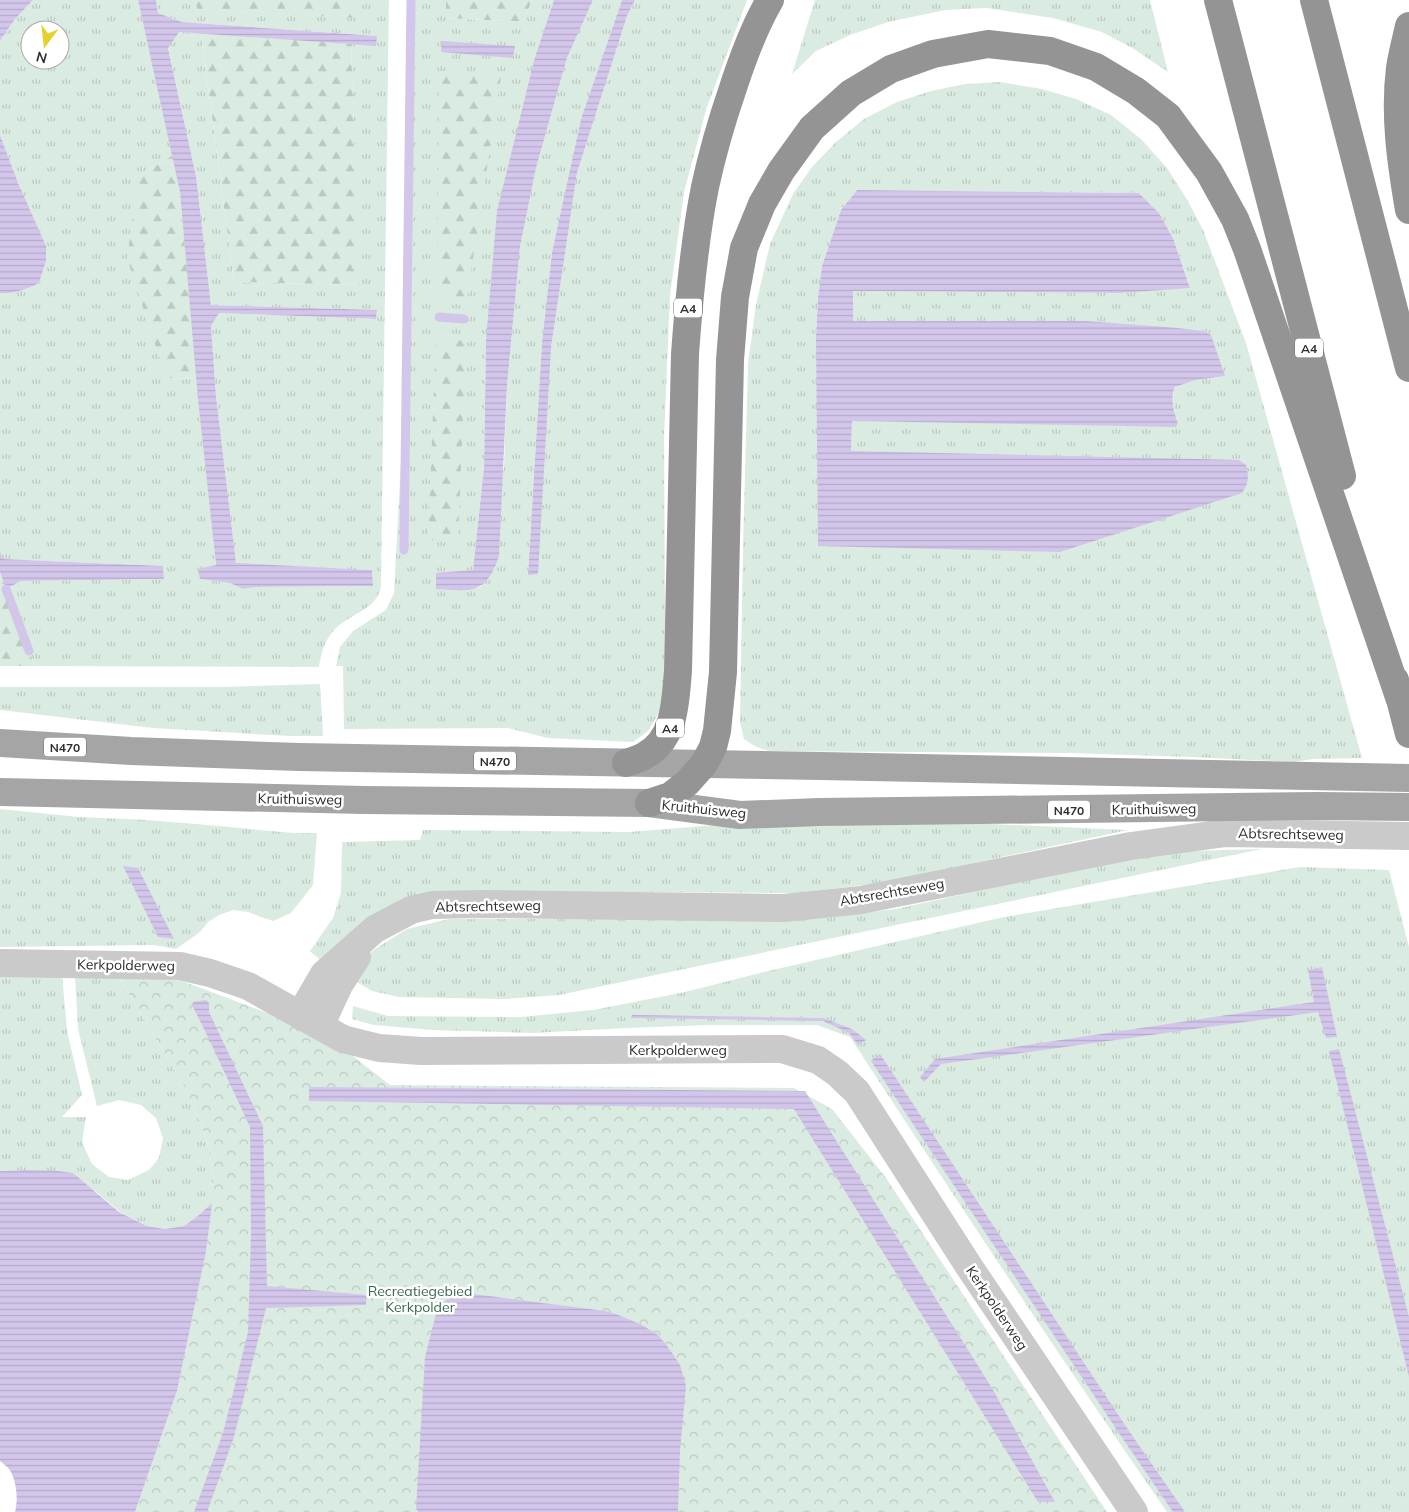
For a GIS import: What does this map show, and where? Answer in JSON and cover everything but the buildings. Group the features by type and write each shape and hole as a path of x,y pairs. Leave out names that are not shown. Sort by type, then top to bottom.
{"highway":[{"name":"A4","path":"626,763 645,755 659,745 669,729 674,713 678,671 685,354 694,260 705,187 724,116 739,68 759,19 770,0"},
{"name":"A4","path":"1218,0 1409,734"},
{"path":"1314,0 1409,368"},
{"path":"1409,26 1400,67 1398,123 1400,156 1409,210"},
{"name":"A4","path":"649,803 670,796 687,783 704,764 713,747 718,731 723,672 730,360 735,297 744,248 762,204 780,171 812,128 851,93 890,69 933,54 988,44 1050,51 1096,67 1136,91 1168,116 1209,172 1235,218 1247,249 1399,697"}],"main road":[{"name":"N470","path":"0,743 299,758 1409,778"},
{"name":"Kruithuisweg","path":"0,792 299,799 649,803 740,815 819,812 1319,806 1409,807"}],"street":[{"name":"Abtsrechtseweg","path":"310,1020 324,974 375,928 410,910 432,906 482,904 784,908 861,900 1131,846 1226,833 1409,836"},
{"name":"Kerkpolderweg","path":"0,963 180,966 210,973 248,986 343,1039 379,1048 421,1051 782,1049 818,1060 837,1073 857,1092 970,1268 1134,1512"}],"green space":[{"path":"33,0 138,0 173,155 139,176 166,378 197,379 216,566 200,579 230,583 243,589 255,587 373,586 372,570 236,564 216,396 211,326 219,313 376,319 377,310 211,305 196,176 168,47 178,32 201,33 234,282 359,285 351,44 377,36 182,22 158,13 156,0 195,0 197,9 355,17 355,0 389,0 381,586 377,598 372,604 343,622 331,634 324,646 319,667 35,666 6,589 21,581 164,579 163,566 3,559 0,552 0,293 39,283 46,261 0,135 0,41 15,19"},
{"path":"195,0 355,0 355,18 197,9"},
{"path":"415,0 446,0 446,18 523,22 532,0 554,0 535,57 486,340 484,467 473,570 456,572 436,589 461,590 481,587 504,467 507,386 520,247 536,168 567,58 593,0 622,0 581,119 552,252 542,342 528,575 551,348 577,173 627,16 635,0 747,0 706,110 684,192 670,295 664,437 664,705 648,731 633,742 548,738 508,728 344,729 343,666 336,666 340,647 353,631 386,610 394,593 410,291"},
{"path":"446,0 532,0 523,22 446,18"},
{"path":"815,0 1150,0 1168,72 1134,49 1102,32 1053,18 987,8 945,10 888,22 850,35 816,51 792,74"},
{"path":"201,33 351,44 360,285 234,282"},
{"path":"439,71 501,77 467,298 437,297"},
{"path":"1000,82 1042,89 1076,99 1111,115 1141,139 1167,168 1188,201 1203,230 1246,343 1362,758 1313,759 1294,762 1071,753 770,751 744,739 740,722 748,364 756,305 770,244 793,194 812,167 836,142 864,119 897,102 931,91 965,84","holes":["857,190 1139,193 1159,213 1173,238 1190,287 1120,293 853,291 853,321 1086,321 1225,376 1196,380 1175,387 1173,400 1178,423 1176,426 852,421 851,451 816,337 822,266 841,210"]},
{"path":"173,155 180,192 197,379 166,378 127,258 139,176"},
{"path":"436,339 466,341 458,542 428,540"},
{"path":"0,572 35,666 0,666"},
{"path":"320,684 323,736 290,736 153,728 0,710 0,687 221,687"},
{"path":"0,809 79,817 147,820 293,833 317,833 313,885 291,913 273,921 248,912 233,910 219,915 208,922 200,932 176,949 154,945 0,947"},
{"path":"779,820 924,821 1128,830 881,883 796,893 455,891 403,898 362,924 324,963 310,951 333,918 341,893 342,842 420,840 423,830 628,832"},
{"path":"1262,849 559,995 504,999 399,997 372,991 353,980 372,951 407,929 449,919 814,919 896,909 1123,859 1189,851"},
{"path":"1300,867 1389,870 1409,947 1409,1512 1167,1512 1046,1335 850,1037 817,1025 709,1025 533,1033 433,1030 374,1025 352,1019 353,1006 388,1016 521,1017 593,1010 685,992 1004,917"},
{"path":"0,973 62,974 67,1031 82,1095 62,1117 86,1117 82,1142 92,1164 109,1177 128,1180 149,1170 159,1158 163,1138 156,1118 141,1105 119,1100 97,1106 78,1029 75,976 119,977 186,1089 207,1140 214,1178 212,1203 185,1226 165,1229 147,1226 120,1212 94,1190 25,1170 0,1171"},
{"name":"Recreatiegebied Kerkpolder","path":"119,977 156,977 182,981 281,1018 349,1053 390,1085 794,1088 832,1109 886,1178 1107,1512 135,1512 177,1391 206,1252 214,1178 207,1140 186,1089"}],"shaded area":[{"path":"0,0 33,0 15,19 0,41"},
{"path":"138,0 156,0 158,13 182,22 377,36 376,46 179,32 168,48 196,176 211,305 377,310 376,319 219,313 211,326 216,396 236,563 372,570 373,586 255,587 243,589 230,583 200,579 198,569 216,565 198,399 180,192"},
{"path":"554,0 593,0 567,58 536,168 520,247 507,386 499,556 489,578 476,588 468,590 436,589 436,573 473,570 484,467 486,340 497,211 535,57"},
{"path":"622,0 635,0 627,16 577,173 551,348 538,574 528,575 542,342 552,252 581,119"},
{"path":"442,41 515,46 513,58 441,52"},
{"path":"0,135 18,183 46,246 46,261 39,283 10,293 0,293"},
{"path":"857,190 1139,193 1159,213 1173,238 1190,288 1120,293 853,291 853,321 1086,321 1203,331 1211,335 1225,376 1196,380 1175,387 1173,400 1178,423 1176,427 852,421 851,451 1239,460 1246,465 1248,473 1247,483 1242,493 1060,552 818,546 816,337 818,297 822,266 841,210"},
{"path":"0,552 3,559 163,566 164,579 21,581 6,589 0,572"},
{"path":"123,866 138,868 174,939 158,937"},
{"path":"1322,967 1337,1037 1326,1038 1318,1012 941,1064 924,1082 920,1077 935,1059 1314,1002 1308,970"},
{"path":"206,1000 209,1003 209,1012 263,1126 267,1286 366,1295 366,1305 266,1308 234,1437 207,1512 194,1512 223,1433 248,1332 251,1234 250,1127 192,1005 193,1002"},
{"path":"632,1015 823,1018 852,1029 866,1040 858,1045 849,1033 823,1021 631,1018"},
{"path":"1339,1049 1409,1317 1409,1377 1329,1051"},
{"path":"880,1054 1127,1428 1185,1512 1173,1512 871,1061"},
{"path":"309,1087 805,1091 992,1388 1055,1502 1038,1502 794,1109 309,1101"},
{"path":"25,1170 73,1173 119,1212 147,1226 165,1229 184,1226 212,1203 206,1252 177,1391 135,1512 15,1512 17,1497 15,1482 10,1471 0,1461 0,1171"},
{"path":"458,1292 605,1311 642,1325 658,1335 680,1365 686,1386 680,1451 678,1512 418,1512 416,1508 425,1357 438,1306"}],"waterway":[{"path":"404,550 411,0"},
{"path":"439,317 464,319"},
{"path":"6,589 29,651"}]}
